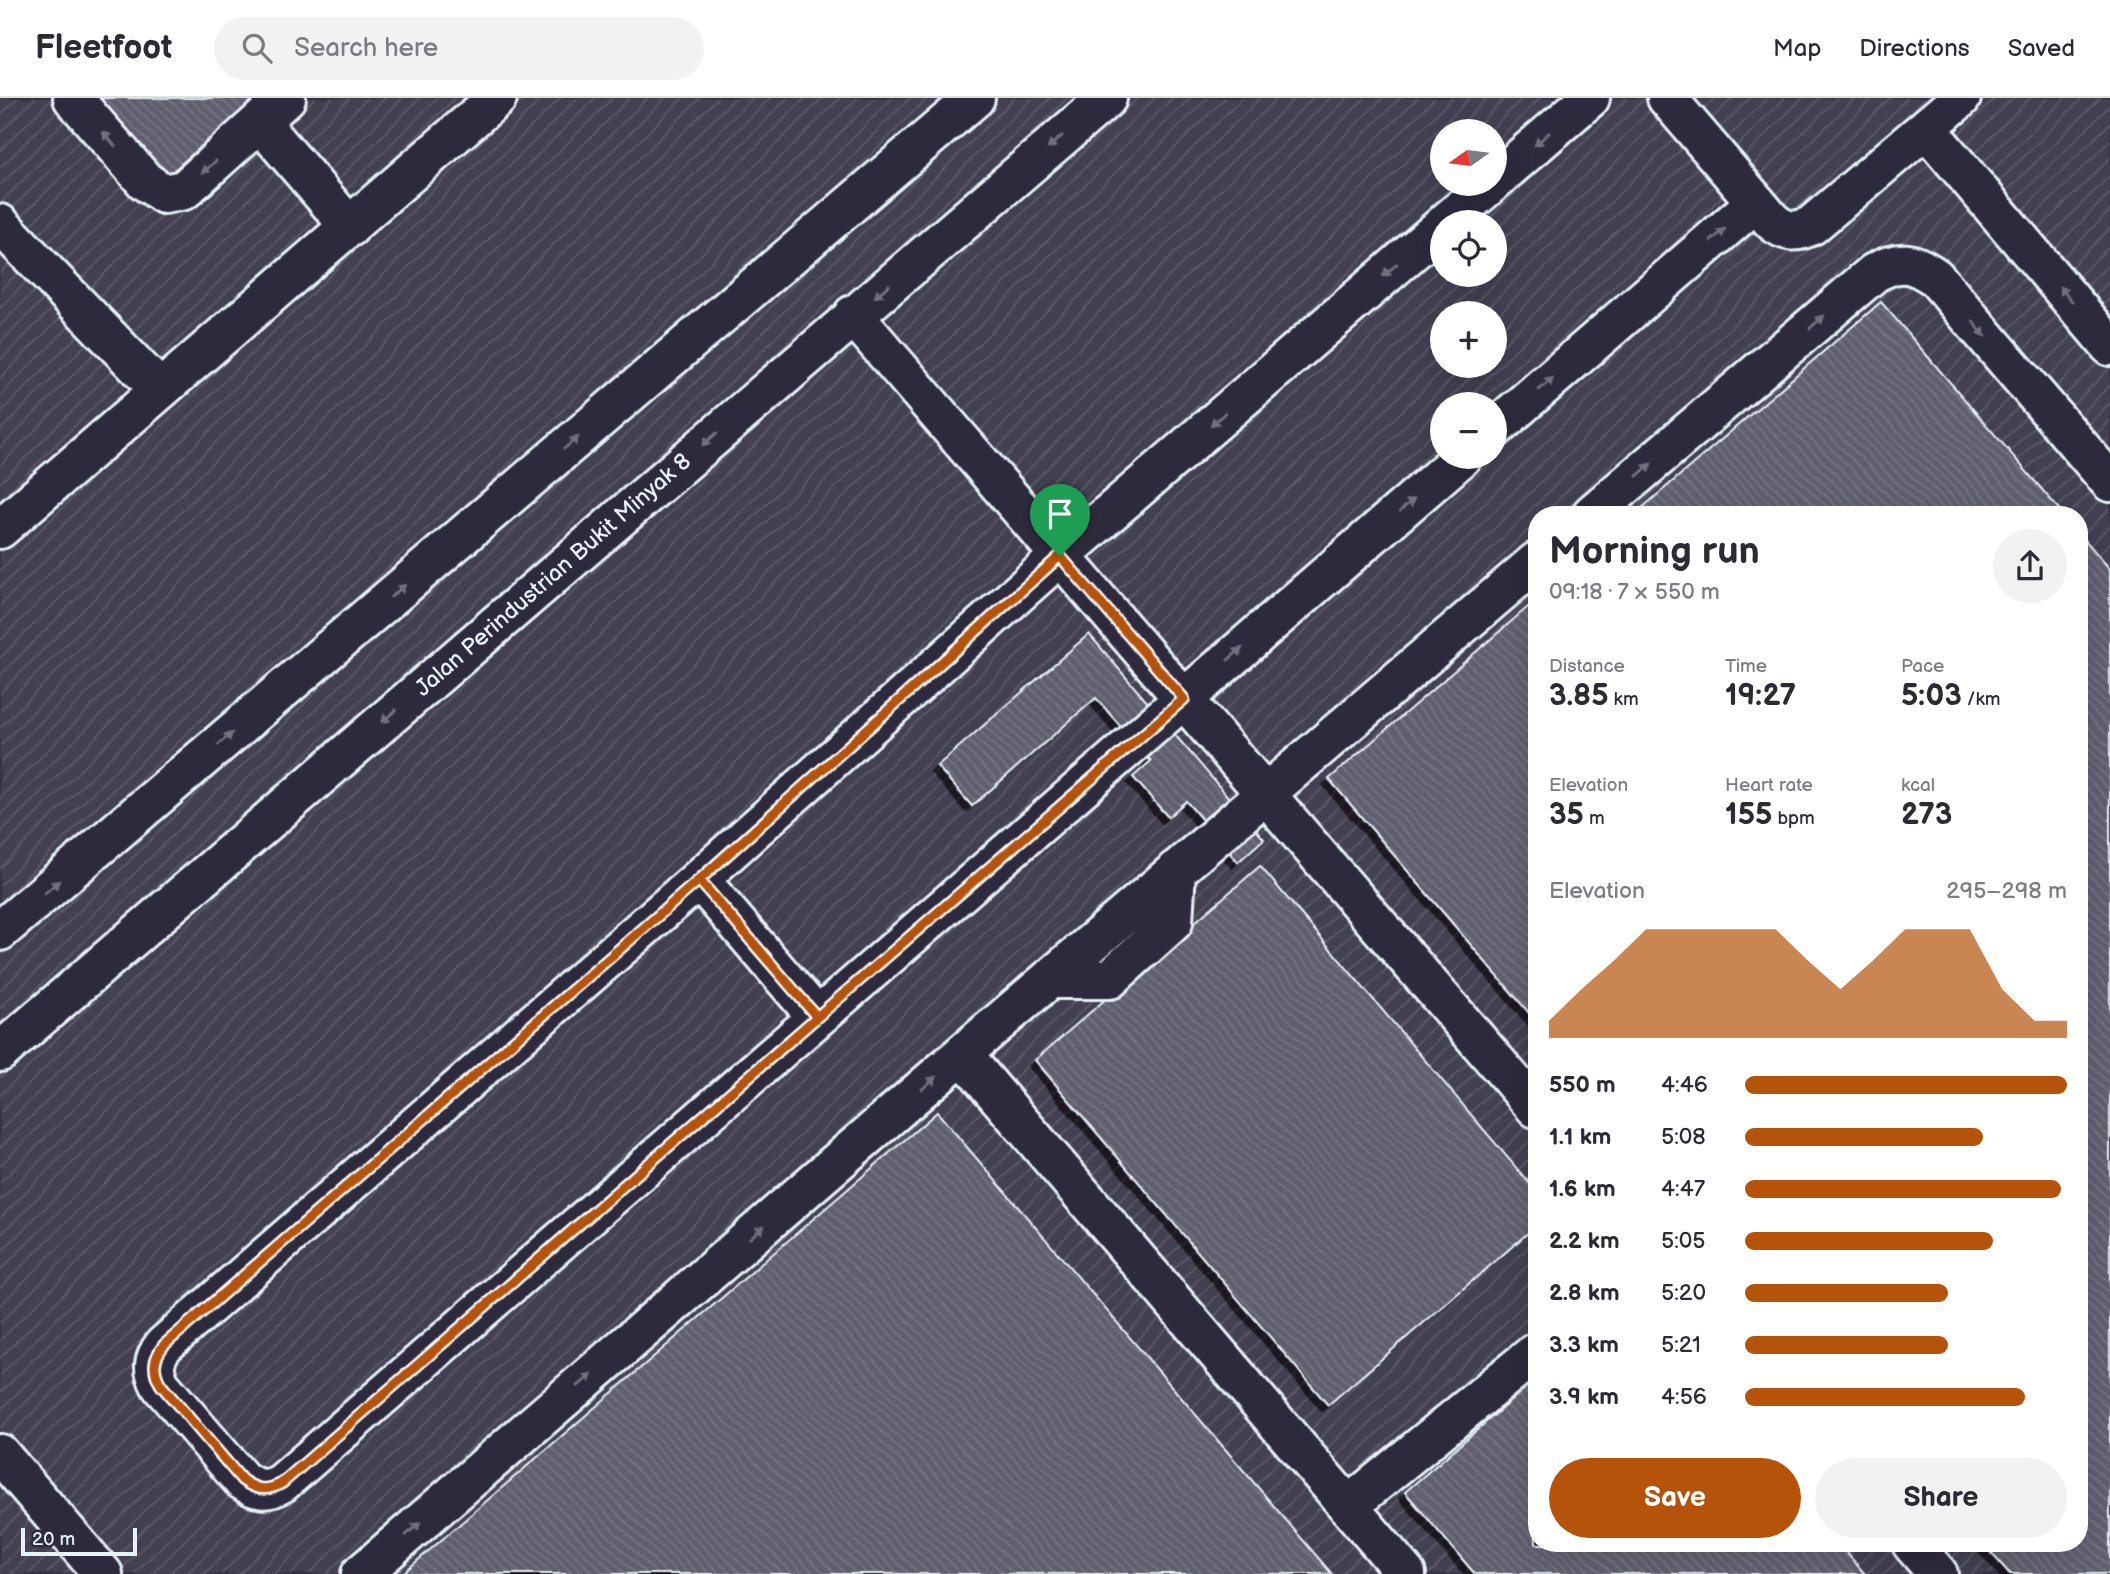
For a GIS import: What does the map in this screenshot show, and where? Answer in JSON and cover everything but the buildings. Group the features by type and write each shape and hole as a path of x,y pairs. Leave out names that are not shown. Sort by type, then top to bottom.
{"street":[{"path":"73,98 145,181 164,194 184,190 273,110 349,227"},
{"path":"0,529 497,98"},
{"path":"0,931 975,98"},
{"name":"Jalan Perindustrian Bukit Minyak 8","path":"0,1052 1107,98"},
{"path":"1507,170 1590,98"},
{"path":"1667,98 1780,228 1791,231 1812,225 1961,98"},
{"path":"1926,128 2110,346"},
{"path":"1460,210 1477,196"},
{"path":"1507,418 1756,202"},
{"path":"0,224 160,390"},
{"path":"1430,236 1060,556 699,880 164,1345 153,1364 155,1376 161,1385 242,1480 261,1490 282,1483 1448,469"},
{"path":"1601,506 1874,273 1889,265 1905,263 1921,267 1935,277 2110,482"},
{"path":"853,316 1528,1099"},
{"path":"361,1574 1528,569"},
{"path":"699,880 817,1017"},
{"path":"962,1054 1406,1574"},
{"path":"1348,1506 1528,1359"},
{"path":"0,1454 103,1574"},
{"path":"1919,1552 1938,1574"}],"shaded area":[{"path":"0,98 2110,98 2110,1574 0,1574"}],"route":[{"path":"1060,556 699,880 817,1017 282,1483 261,1490 242,1480 161,1385 155,1376 153,1364 157,1354 164,1345 699,880 758,950 817,1017 1184,699 1060,556"}]}
